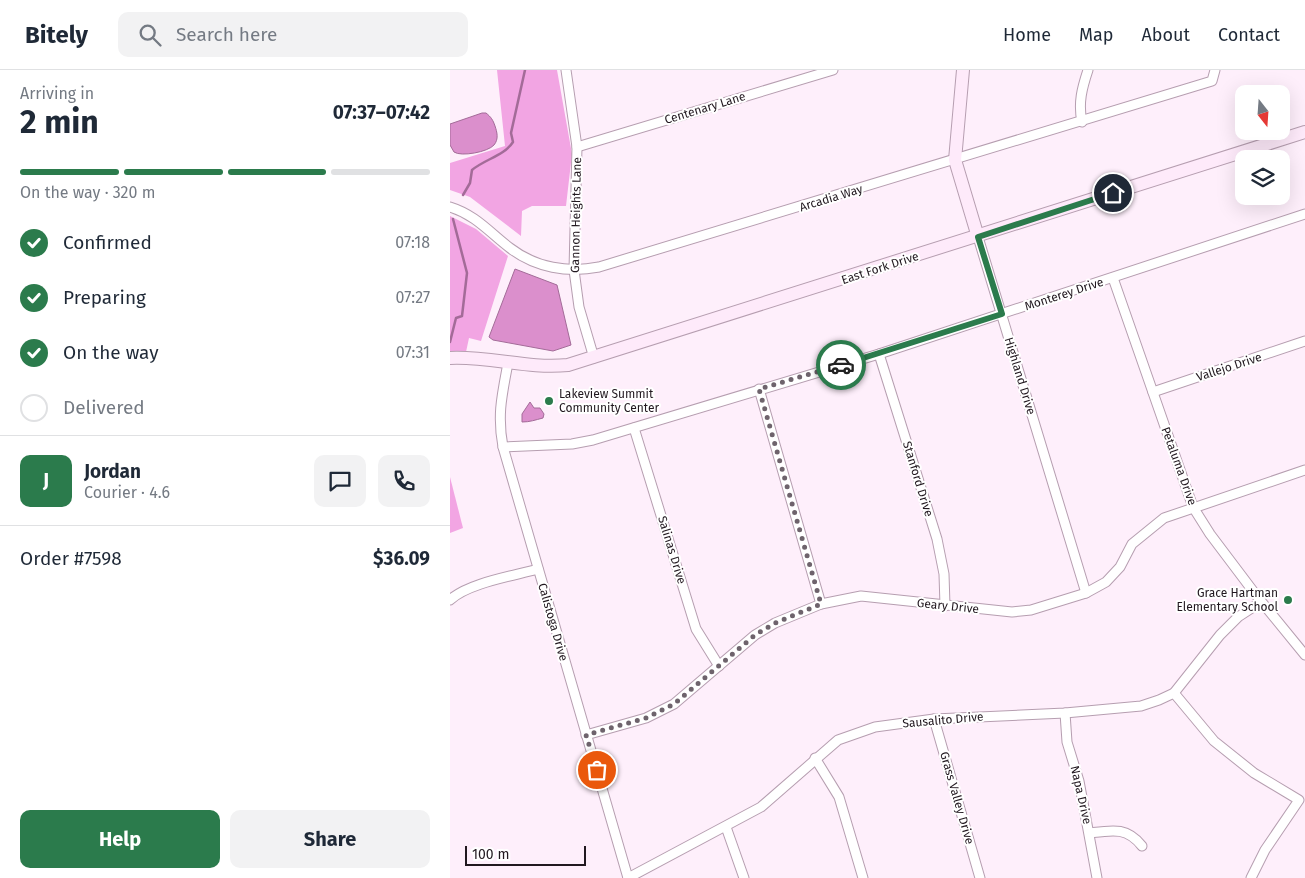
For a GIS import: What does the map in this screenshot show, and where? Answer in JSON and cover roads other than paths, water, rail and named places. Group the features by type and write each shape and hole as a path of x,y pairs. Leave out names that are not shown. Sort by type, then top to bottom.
{"street":[{"name":"Gannon Heights Lane","path":"566,70 576,146 574,270 579,307 594,358"},
{"name":"Centenary Lane","path":"576,146 833,70"},
{"name":"Highland Drive","path":"963,70 955,160 1086,593"},
{"path":"1082,122 1079,107 1082,86 1088,70"},
{"name":"Arcadia Way","path":"450,207 472,216 523,257 550,267 586,270 1082,122 1212,81 1215,70"},
{"name":"East Fork Drive","path":"450,358 465,357 545,368 568,365 978,237 1305,132"},
{"name":"Monterey Drive","path":"503,447 572,444 634,428 879,354 1305,214"},
{"name":"Petaluma Drive","path":"1113,278 1193,507 1210,534 1261,602 1305,655"},
{"name":"Vallejo Drive","path":"1153,392 1305,341"},
{"name":"Stanford Drive","path":"879,354 937,539 944,574 945,606"},
{"name":"Calistoga Drive","path":"508,363 499,408 499,424 503,447 628,878"},
{"path":"759,389 821,604"},
{"name":"Salinas Drive","path":"634,428 696,629 720,666"},
{"name":"Geary Drive","path":"586,735 646,718 669,707 755,635 775,623 821,604 861,596 945,606 1022,611 1086,593 1106,582 1120,567 1132,544 1146,530 1164,518 1305,470"},
{"path":"450,600 455,595 481,585 538,569"},
{"path":"1251,878 1265,850 1299,800 1254,773 1214,741 1174,693 1220,635 1238,617 1261,602"},
{"name":"Sausalito Drive","path":"628,878 726,827 774,797 815,758 838,740 875,727 934,719 1065,713 1141,706 1174,693"},
{"name":"Napa Drive","path":"1065,713 1067,742 1079,781 1097,878"},
{"name":"Grass Valley Drive","path":"934,719 980,878"},
{"path":"815,758 839,797 863,878"},
{"path":"726,827 744,878"},
{"path":"1090,833 1115,830 1133,835 1142,846"}],"waterway":[{"path":"463,195 470,183 472,170 505,151 513,142 511,133 525,70"},
{"path":"450,342 456,318 462,316 467,273 453,219"}],"place":[{"name":"Lakeview Summit Community Center","path":"549,401"},
{"name":"Grace Hartman Elementary School","path":"1288,600"}]}
